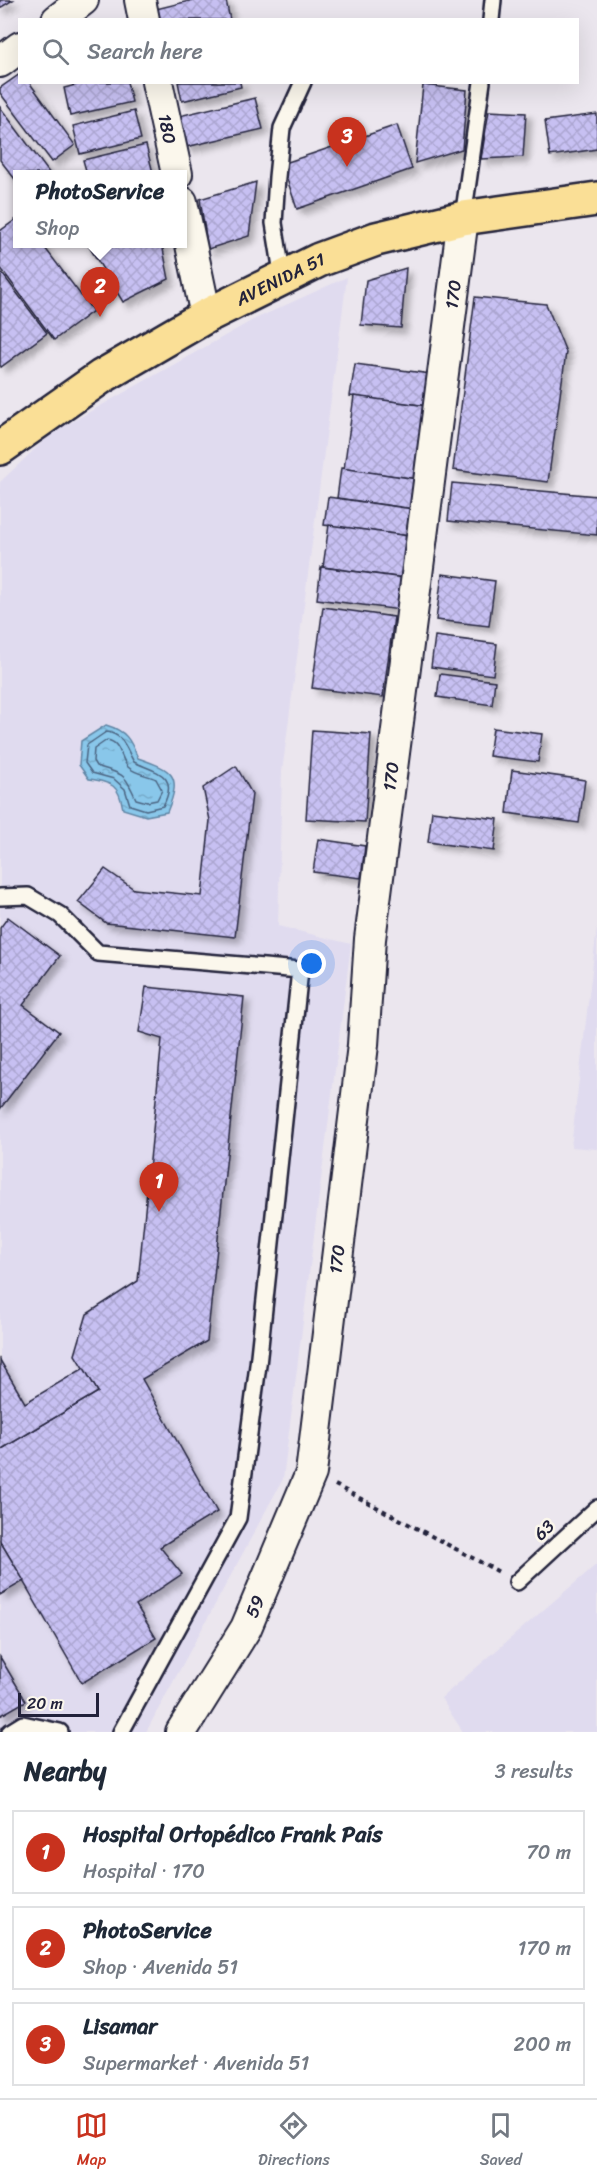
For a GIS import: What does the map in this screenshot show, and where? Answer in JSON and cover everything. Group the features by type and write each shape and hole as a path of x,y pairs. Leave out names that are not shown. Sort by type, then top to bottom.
{"main road":[{"name":"AVENIDA 51","path":"0,448 101,377 207,316 319,260 376,239 463,218 597,199"}],"street":[{"path":"60,18 83,0"},
{"path":"140,0 144,18"},
{"path":"0,62 18,48"},
{"name":"180","path":"157,84 176,170"},
{"name":"170","path":"311,1473 363,1046 370,939 463,218"},
{"path":"187,221 207,316"},
{"name":"59","path":"182,1732 246,1628 311,1473"}],"lane":[{"path":"491,18 494,0"},
{"path":"283,279 274,223 277,177 282,128 302,84"},
{"name":"170","path":"463,218 482,84"},
{"path":"0,897 28,896 60,915 98,953 300,970 259,1353 238,1518 122,1732"},
{"name":"63","path":"518,1582 597,1508"},
{"path":"10,1732 23,1724 60,1732"}],"path":[{"path":"311,1473 518,1582"}],"shaded area":[{"path":"347,277 282,772 278,926 351,944 283,1479 146,1732 0,1732 0,482 52,433 253,320"},
{"path":"597,928 597,1149 571,1147"},
{"path":"597,1564 597,1732 463,1732 441,1698"}],"water":[{"path":"106,725 127,737 138,758 159,766 171,775 174,789 167,812 146,816 123,809 119,794 113,786 89,779 79,765 81,741"}],"building":[{"path":"0,0 13,0 0,8"},
{"path":"193,0 226,0 230,18 158,18 156,9"},
{"path":"18,75 18,84 30,84 75,145 52,162 0,93 0,88"},
{"path":"79,84 128,84 132,102 70,116 64,88"},
{"path":"178,84 240,84 241,87 182,101"},
{"path":"423,85 467,90 462,149 415,163"},
{"path":"255,98 263,129 186,147 179,116"},
{"path":"0,107 47,170 13,170 13,177 0,160"},
{"path":"134,111 141,139 80,154 73,126"},
{"path":"489,111 526,113 523,157 481,159"},
{"path":"597,114 597,149 550,156 545,121"},
{"path":"397,125 412,169 297,209 282,164"},
{"path":"146,145 152,170 86,170 83,160"},
{"path":"256,182 249,236 208,249 200,199"},
{"path":"13,222 13,248 45,248 93,311 54,340 0,267 0,231"},
{"path":"90,248 163,248 169,279 123,302"},
{"path":"406,268 401,328 361,325 366,280"},
{"path":"1,272 47,333 1,367 0,365"},
{"path":"475,297 546,304 566,352 548,482 453,470"},
{"path":"355,364 431,374 427,406 350,396"},
{"path":"354,396 427,406 417,479 344,469"},
{"path":"341,468 417,479 413,509 337,498"},
{"path":"452,483 597,496 597,535 448,521"},
{"path":"328,497 413,509 409,536 324,525"},
{"path":"329,525 409,536 404,578 323,567"},
{"path":"321,567 404,578 400,610 317,599"},
{"path":"442,574 495,581 489,626 436,620"},
{"path":"323,607 394,617 383,697 312,688"},
{"path":"435,636 497,644 493,675 431,667"},
{"path":"440,674 495,681 492,705 437,697"},
{"path":"493,728 542,734 538,762 489,756"},
{"path":"312,730 371,734 365,822 306,819"},
{"path":"236,766 252,794 235,937 106,923 78,902 105,869 134,889 202,896 210,820 203,788"},
{"path":"512,770 585,780 579,823 507,813"},
{"path":"432,811 498,819 494,851 428,842"},
{"path":"318,839 365,846 361,878 313,872"},
{"path":"8,917 60,956 23,1005 59,1032 0,1109 0,928"},
{"path":"146,987 244,997 207,1341 142,1379 217,1512 160,1547 182,1574 136,1605 156,1638 82,1683 0,1541 0,1450 98,1392 75,1355 87,1314 138,1281 162,1039 139,1032"},
{"path":"0,1360 25,1403 84,1368 98,1392 0,1450"},
{"path":"0,1541 24,1581 0,1595"},
{"path":"0,1657 26,1701 0,1716"}],"place":[{"name":"Lisamar","path":"347,167"},
{"name":"PhotoService","path":"100,317"},
{"name":"Hospital Ortopédico Frank País","path":"159,1212"}]}
